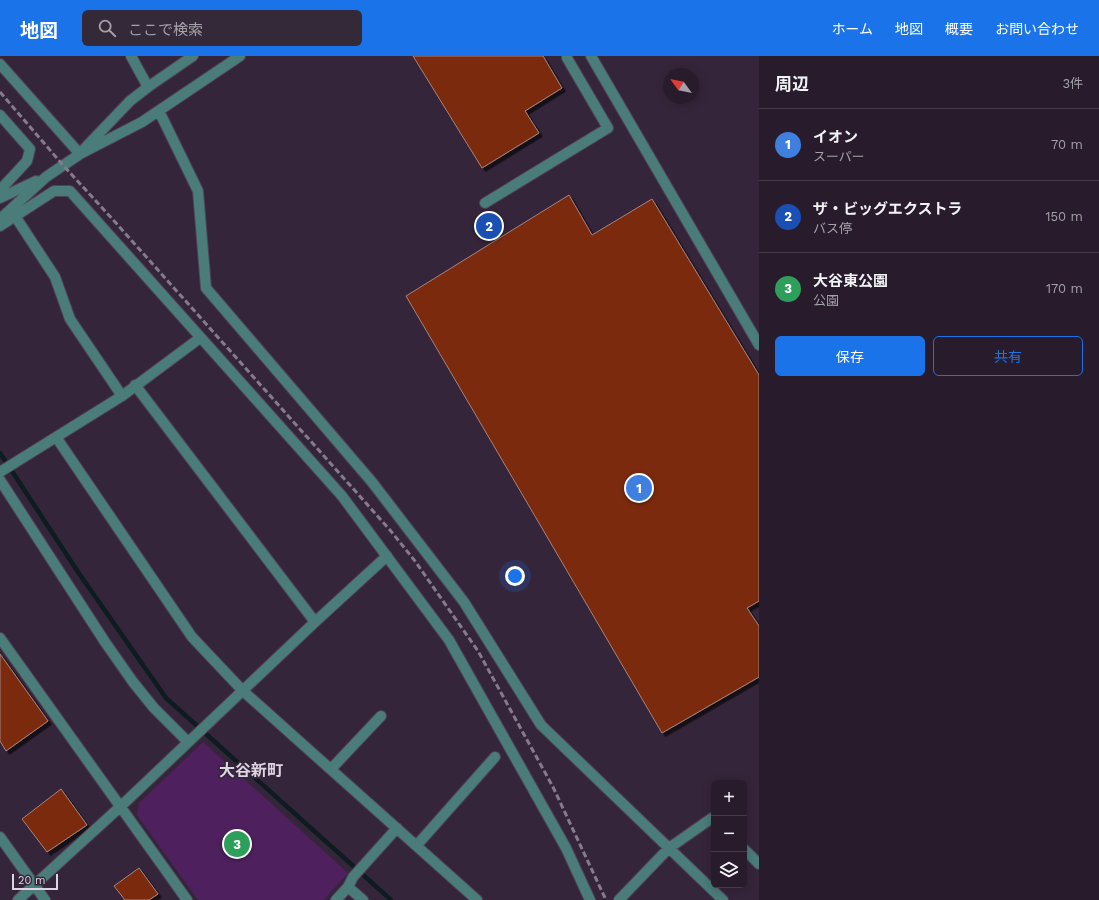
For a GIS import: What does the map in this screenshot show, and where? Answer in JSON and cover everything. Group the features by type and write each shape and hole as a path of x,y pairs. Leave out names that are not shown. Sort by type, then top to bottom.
{"street":[{"path":"131,56 148,87"},
{"path":"80,154 130,101 193,56"},
{"path":"0,219 46,177 80,154 142,122 240,56"},
{"path":"485,203 608,128 567,56"},
{"path":"591,56 759,345"},
{"path":"0,64 80,154"},
{"path":"159,111 198,191 206,288 372,482 450,583 464,602 541,725 723,900"},
{"path":"0,115 30,149 27,161 0,190"},
{"path":"0,198 46,177"},
{"path":"0,226 54,191 70,191 342,496 449,640 566,848 590,900"},
{"path":"15,216 55,277 70,320 122,396"},
{"path":"188,742 154,708 133,682 105,642 1,474 17,461 122,396 200,338"},
{"path":"135,385 315,622"},
{"path":"56,437 192,638 242,691 417,845 477,900"},
{"path":"18,900 387,556"},
{"path":"0,638 187,900"},
{"path":"331,769 381,716"},
{"path":"417,845 495,757"},
{"path":"620,900 669,848 711,819"},
{"path":"336,900 348,887 353,877 364,864 397,828"},
{"path":"0,837 45,900"},
{"path":"747,852 759,864"},
{"path":"348,887 363,900"}],"shaded area":[{"path":"203,742 348,873 324,900 198,900 137,815 139,803"}],"building":[{"path":"413,56 543,56 562,88 525,111 539,133 482,168"},
{"path":"569,195 592,235 652,199 759,375 759,601 747,608 759,626 759,677 662,733 406,296"},
{"path":"0,654 48,721 6,751 0,741"},
{"path":"61,789 87,825 47,852 22,819"},
{"path":"139,868 158,894 149,900 125,900 114,886"}],"waterway":[{"path":"0,453 78,572 166,698 391,900"}],"railway":[{"path":"0,92 62,164 390,530 415,561 478,651 553,787 606,900"}],"place":[{"name":"ザ・ビッグエクストラ","path":"489,226"},
{"name":"イオン","path":"639,488"},
{"name":"大谷東公園","path":"237,844"}],"district":[{"name":"大谷新町","path":"251,770"}]}
